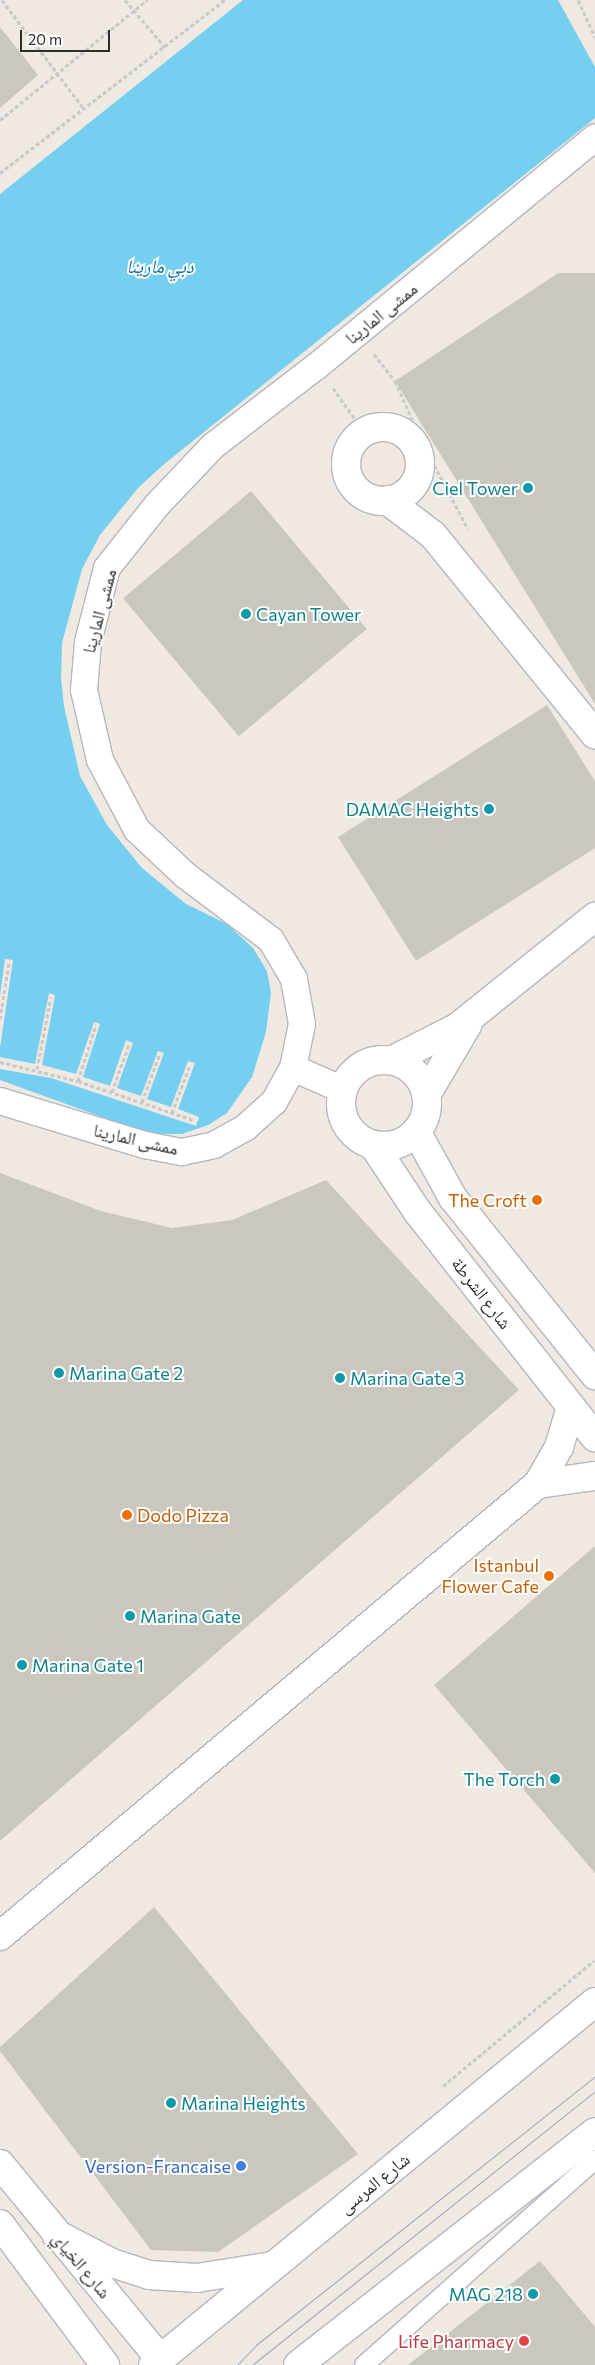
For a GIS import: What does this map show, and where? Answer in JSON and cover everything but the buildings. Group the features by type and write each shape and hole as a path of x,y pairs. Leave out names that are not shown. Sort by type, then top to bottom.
{"street":[{"name":"ممشى المارينا","path":"0,1101 145,1145 182,1152 214,1146 246,1127 274,1102 293,1068 302,1024 294,979 271,940 184,875 137,830 100,760 84,690 88,642 107,568 157,505 213,446 318,366 595,138"},
{"path":"433,535 416,480 419,457 408,437 387,427 364,432 348,451 348,476 363,495 387,500 433,535 595,734"},
{"path":"387,500 409,490 416,480"},
{"path":"393,1060 415,1072 426,1095 427,1109 416,1131 402,1143 374,1146 361,1140 346,1124 340,1104 342,1090 348,1078 368,1062 393,1060 442,1036 473,1016 595,917"},
{"path":"426,1095 473,1016"},
{"path":"293,1068 342,1090"},
{"path":"416,1131 453,1198 595,1375"},
{"name":"شارع الشرطة","path":"374,1146 417,1211 595,1437"},
{"path":"0,1936 538,1484 559,1447 571,1407"},
{"path":"538,1484 595,1476"},
{"name":"شارع المرسى","path":"159,2363 274,2265 595,2002"},
{"path":"298,2365 595,2132"},
{"name":"شارع الخياي","path":"0,2164 159,2363"},
{"path":"0,2224 105,2365"},
{"path":"56,2234 112,2263 149,2275 196,2278 274,2265"},
{"path":"318,2365 335,2337"}],"lane":[{"path":"364,2365 595,2160"}],"path":[{"path":"2,0 84,109"},
{"path":"125,0 165,47"},
{"path":"0,120 147,0"},
{"path":"0,173 225,0"},
{"path":"578,0 595,37"},
{"path":"357,333 395,381 422,442 471,535"},
{"path":"318,366 364,432"},
{"path":"0,1019 9,962"},
{"path":"37,1069 51,997"},
{"path":"78,1081 96,1025"},
{"path":"112,1092 129,1044"},
{"path":"142,1102 160,1053"},
{"path":"0,1062 37,1069 78,1081 193,1120"},
{"path":"172,1113 190,1065"},
{"path":"437,2091 595,1960"}],"water":[{"name":"دبي مارينا","path":"243,0 595,0 595,118 163,465 138,488 100,535 82,569 62,643 61,678 64,706 80,776 107,825 142,868 186,904 227,924 253,948 267,971 271,993 266,1032 252,1077 227,1113 208,1125 182,1134 149,1134 0,1080 0,194"}],"pier":[{"path":"558,0 595,0 595,67"},
{"path":"5,959 13,960 0,1048 0,996"},
{"path":"49,993 55,995 42,1065 76,1074 94,1022 100,1024 83,1077 110,1086 126,1040 133,1043 117,1088 141,1096 158,1051 164,1053 147,1099 171,1107 188,1061 195,1063 178,1109 199,1117 196,1126 51,1078 0,1069 0,1057 35,1064"}],"tram line":[{"path":"237,2365 256,2345 595,2076"},
{"path":"252,2365 595,2091"}],"place":[{"name":"Ciel Tower","path":"528,488"},
{"name":"Cayan Tower","path":"246,614"},
{"name":"DAMAC Heights","path":"489,809"},
{"name":"The Croft","path":"537,1200"},
{"name":"Marina Gate 2","path":"59,1373"},
{"name":"Marina Gate 3","path":"340,1378"},
{"name":"Dodo Pizza","path":"127,1515"},
{"name":"Istanbul Flower Cafe","path":"549,1576"},
{"name":"Marina Gate","path":"130,1616"},
{"name":"Marina Gate 1","path":"22,1665"},
{"name":"The Torch","path":"555,1779"},
{"name":"Marina Heights","path":"171,2103"},
{"name":"Version-Francaise","path":"241,2166"},
{"name":"MAG 218","path":"533,2294"},
{"name":"Life Pharmacy","path":"524,2341"}]}
